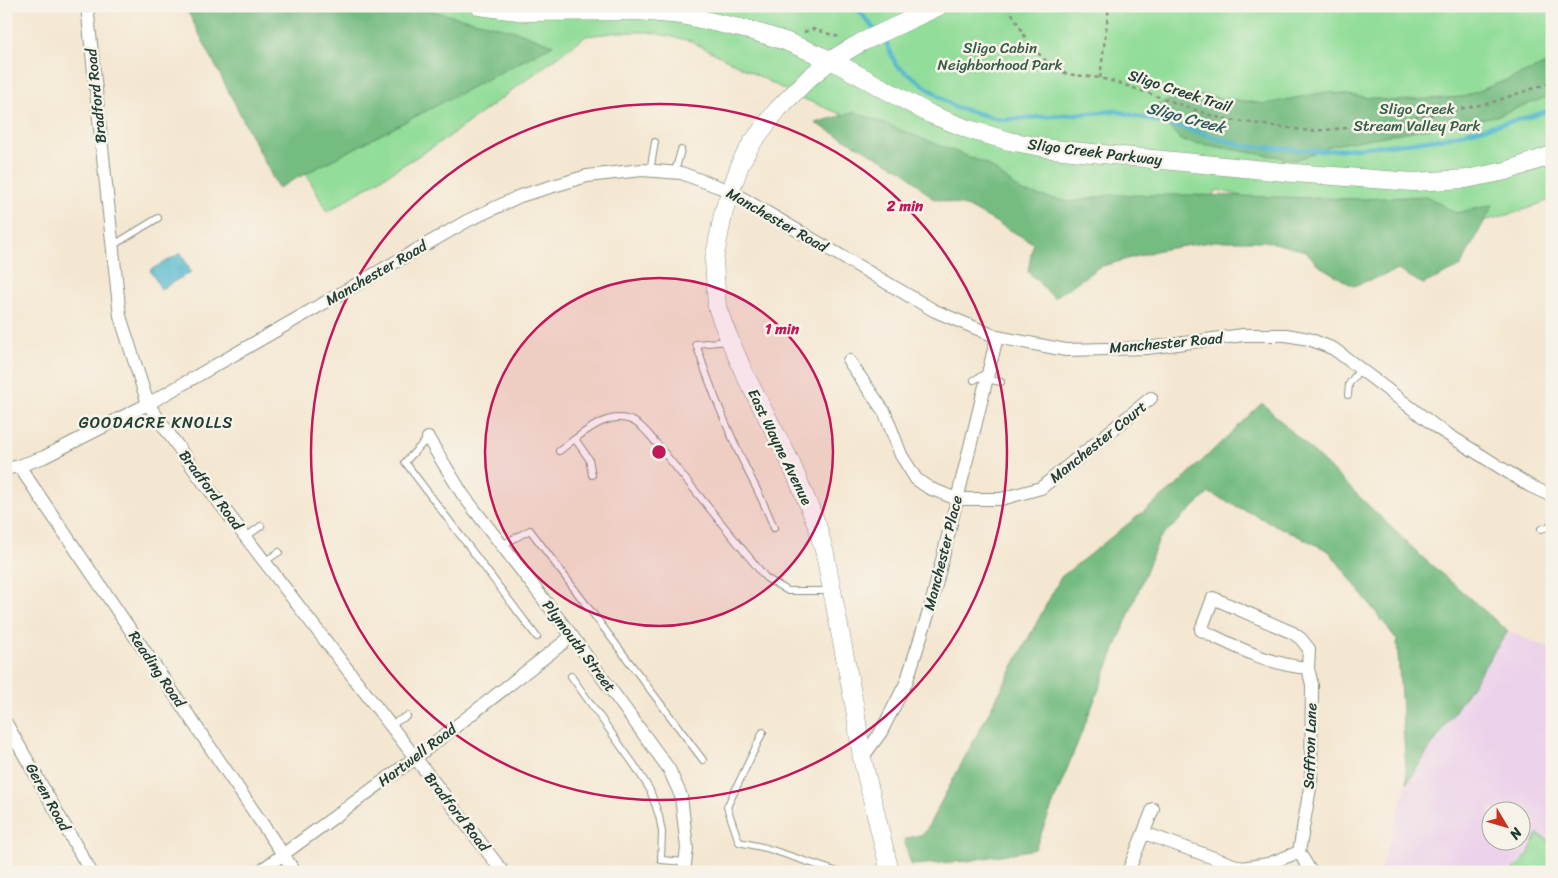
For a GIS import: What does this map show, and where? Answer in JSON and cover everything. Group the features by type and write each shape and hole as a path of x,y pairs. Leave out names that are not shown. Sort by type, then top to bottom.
{"street":[{"name":"Bradford Road","path":"87,6 120,316 148,404 198,475 502,872"},
{"name":"Sligo Creek Parkway","path":"479,6 525,12 638,11 682,15 753,31 785,41 831,60 930,114 968,129 1009,141 1052,150 1294,173 1413,182 1466,179 1506,170 1552,155"},
{"name":"East Wayne Avenue","path":"890,872 862,758 855,708 823,547 808,501 790,461 745,375 717,307 714,260 724,210 741,162 778,109 810,77 831,60 860,43 938,7"},
{"name":"Manchester Road","path":"12,467 44,457 148,404 468,221 520,196 587,176 650,171 681,173 730,191 935,311 997,337 1066,350 1147,348 1243,335 1286,335 1308,339 1334,349 1439,429 1530,486 1552,496"},
{"name":"Manchester Place","path":"862,758 881,732 906,683 931,605 957,499 983,377 997,337"},
{"path":"849,361 886,413 901,455 916,479 929,488 957,499"},
{"name":"Manchester Court","path":"957,499 1001,499 1041,488 1152,398"},
{"name":"Plymouth Street","path":"428,438 464,495 572,636 669,768 681,796 686,848 684,867"},
{"name":"Reading Road","path":"12,467 295,872"},
{"name":"Saffron Lane","path":"1299,852 1311,782 1312,685 1308,668 1309,648 1293,633 1214,598 1200,630 1257,656 1294,667 1308,668"},
{"name":"Hartwell Road","path":"259,872 415,758 572,636"},
{"name":"Geren Road","path":"6,722 91,872"},
{"path":"1128,872 1153,809"},
{"path":"1144,833 1242,868 1268,864 1299,852 1311,872"}],"lane":[{"path":"650,171 655,142"},
{"path":"675,172 681,150"},
{"path":"112,246 158,218"},
{"path":"730,341 696,344 713,395 774,528"},
{"path":"1348,395 1349,384 1360,369"},
{"path":"983,377 1001,382"},
{"path":"559,452 600,422 620,418 638,424 657,444 766,578 788,591 831,591"},
{"path":"428,438 405,462 537,637"},
{"path":"575,439 589,459 592,475"},
{"path":"1542,529 1552,523"},
{"path":"246,537 261,526"},
{"path":"502,545 530,530 703,760"},
{"path":"264,562 279,552"},
{"path":"570,676 635,766 650,790 660,816 662,832 661,860 684,867"},
{"path":"390,725 407,716"},
{"path":"763,732 727,807 739,842 766,848 838,872"}],"path":[{"name":"Sligo Creek Trail","path":"1008,6 1029,44 1046,62 1067,74 1100,78 1122,84 1216,117 1311,131 1373,126 1463,109 1517,95 1552,82"},
{"path":"1100,78 1109,6"}],"shaded area":[{"path":"1508,631 1552,650 1552,872 1380,872 1407,783"}],"green space":[{"path":"185,6 419,6 436,12 516,31 553,45 278,188"},
{"name":"Sligo Creek Stream Valley Park","path":"216,6 1552,6 1552,199 1521,211 1484,221 1351,224 1218,190 1180,224 1131,246 855,120 797,96 691,41 649,32 620,32 586,36 447,138 327,212"},
{"path":"1552,61 1552,95 1496,116 1333,145 1296,160 1182,141 1150,106 1192,94 1265,104 1326,92 1393,101 1463,97"},
{"path":"855,112 987,164 1022,192 1070,202 1112,195 1361,199 1426,196 1456,213 1493,205 1460,267 1423,284 1398,270 1353,286 1318,265 1306,251 1265,241 1216,241 1159,250 1099,267 1054,298 1028,272 1033,243 969,207 932,198 904,171 815,123"},
{"path":"1262,403 1422,557 1508,631 1407,783 1397,640 1329,551 1209,493 1159,539 1035,849 967,861 911,865 904,839 924,834 1061,577 1176,486"},
{"path":"1537,834 1552,842 1552,872 1511,872 1528,855"}],"water":[{"path":"181,253 191,272 161,289 150,270"}],"waterway":[{"name":"Sligo Creek","path":"855,6 876,31"},
{"name":"Sligo Creek","path":"881,37 887,44 896,65 954,107 1002,120 1116,111 1244,146 1323,151 1399,144 1444,138 1536,115 1552,109"}],"district":[{"name":"GOODACRE KNOLLS","path":"156,422"}],"park label":[{"name":"Sligo Cabin Neighborhood Park","path":"1000,56"}]}
